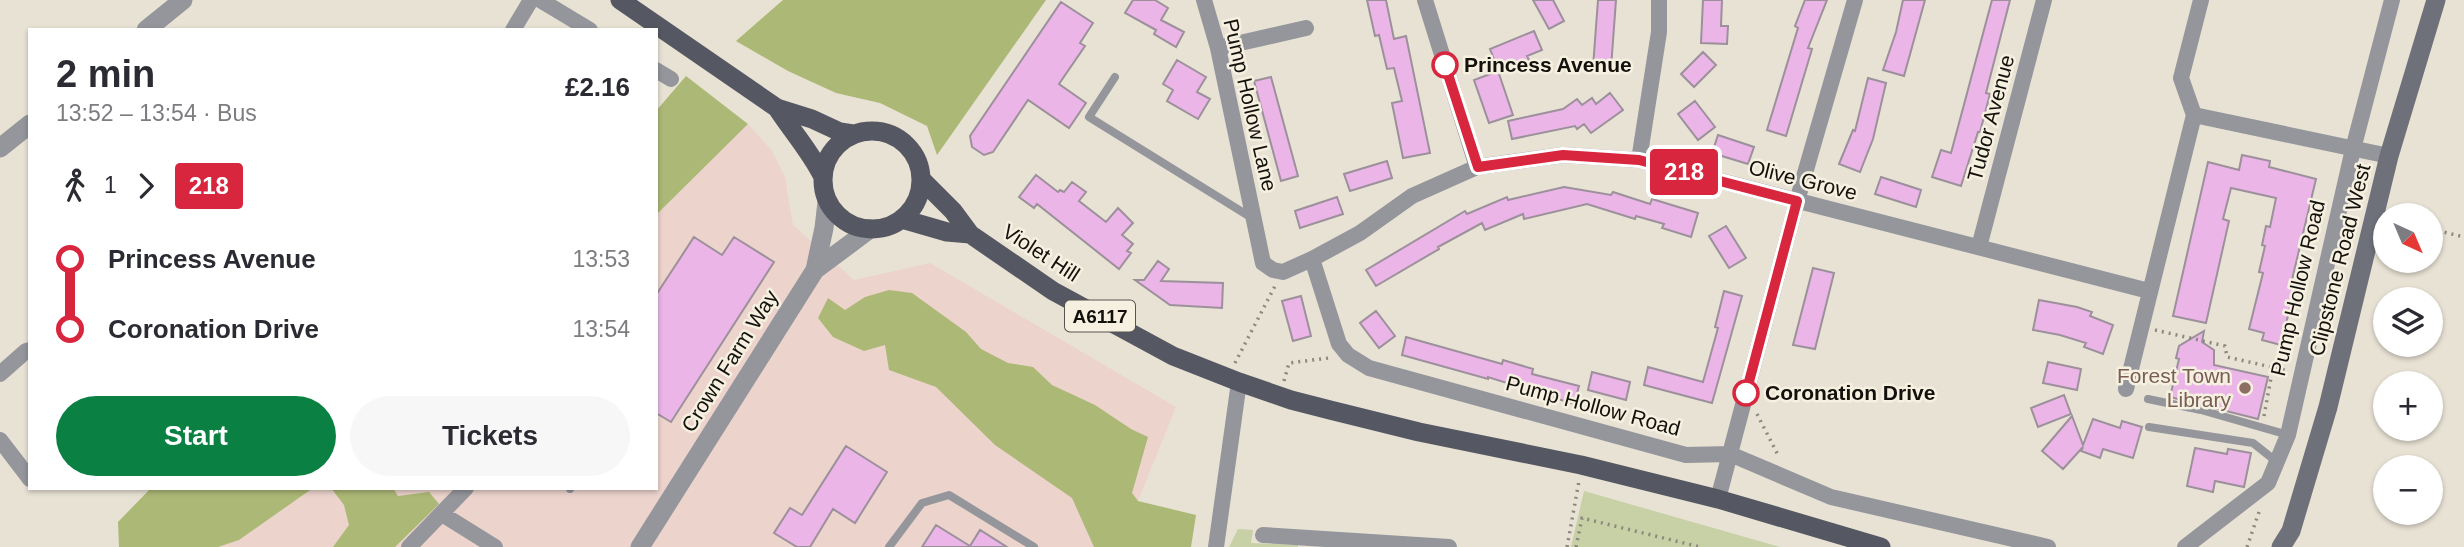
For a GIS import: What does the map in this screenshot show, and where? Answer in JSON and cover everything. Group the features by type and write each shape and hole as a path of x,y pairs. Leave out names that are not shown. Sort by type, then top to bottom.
{"main road":[{"name":"A6117","path":"620,0 777,108 812,155 822,175 827,202"},
{"name":"Clipstone Road West","path":"2288,542 2328,407 2389,156 2436,0"},
{"name":"A6117","path":"777,108 813,118 840,132 853,134 880,131 893,135 914,153 921,179"},
{"path":"822,175 832,150 853,134"},
{"path":"827,202 844,222 859,228 889,227 902,219 916,201 921,179"},
{"name":"Violet Hill","path":"921,179 953,211 970,234 1053,291 1173,356 1233,379"},
{"name":"Violet Hill","path":"902,219 947,232 970,234"},
{"name":"A6117","path":"1233,379 1279,396 1419,432 1581,465 1718,499 1881,547"}],"street":[{"path":"148,28 183,0"},
{"path":"514,28 531,0"},
{"path":"540,0 587,28"},
{"name":"Pump Hollow Lane","path":"1204,0 1218,48 1254,219"},
{"path":"1424,0 1478,167"},
{"path":"1639,160 1659,32 1660,0"},
{"path":"1718,499 1797,201 1855,0"},
{"name":"Tudor Avenue","path":"1979,247 2044,0"},
{"path":"2126,389 2194,115 2181,78 2201,0"},
{"name":"Pump Hollow Road","path":"2185,547 2268,483 2288,435 2353,149 2392,0"},
{"path":"1218,48 1306,28"},
{"path":"658,71 671,79"},
{"path":"2194,115 2389,156"},
{"path":"2,143 28,125"},
{"name":"Olive Grove","path":"1283,272 1360,233 1412,196 1478,167 1563,155 1639,160 2150,291"},
{"name":"Crown Farm Way","path":"640,547 814,270 827,202"},
{"path":"1254,219 1263,263 1273,270 1283,272"},
{"name":"Crown Farm Way","path":"814,270 870,229"},
{"path":"1312,259 1339,344 1348,355"},
{"path":"0,374 28,351"},
{"name":"Pump Hollow Road","path":"1348,355 1369,368 1686,456 1730,454 1831,497 2048,547"},
{"path":"1216,547 1233,379"},
{"path":"0,440 28,476"},
{"path":"409,547 464,490"},
{"path":"442,514 495,547"},
{"path":"1263,535 1450,547"}],"lane":[{"path":"1115,77 1089,117 1254,219"},
{"path":"2148,399 2200,410 2288,435"},
{"path":"2149,427 2236,438 2256,444 2277,462"},
{"path":"2256,444 2261,427"},
{"path":"889,547 922,503 949,495 1034,547"}],"path":[{"path":"2443,232 2464,237"},
{"path":"1233,379 1283,272"},
{"path":"2140,326 2225,346 2227,357 2301,373"},
{"path":"1279,396 1289,363 1348,355"},
{"path":"2263,416 2273,367"},
{"path":"1746,394 1791,480"},
{"path":"1567,547 1581,465"},
{"path":"2247,547 2262,503 2254,494"},
{"path":"1576,547 1582,518 1700,547"}],"shaded area":[{"path":"748,124 772,151 785,177 793,225 854,280 930,263 1176,407 1138,501 1145,547 218,547 239,540 310,490 658,490 658,213"}],"green space":[{"path":"783,0 1046,0 937,155 927,126 880,103 836,93 788,71 736,41"},
{"path":"686,76 748,124 658,213 658,109"},
{"path":"889,290 912,293 966,332 981,349 1008,363 1033,367 1052,385 1095,405 1148,437 1132,493 1138,501 1196,515 1191,547 1094,547 1072,498 995,445 936,387 889,370 885,345 864,351 833,337 818,318 828,298 845,310 865,297"},
{"path":"149,490 310,490 239,540 218,547 119,547 118,522"},
{"path":"333,490 394,490 398,496 429,492 439,504 395,547 333,547 349,525 344,505"},
{"path":"1584,491 1780,547 1571,547"},
{"path":"1238,529 1253,530 1251,543 1298,547 1229,547"}],"building":[{"path":"1133,0 1155,0 1168,8 1161,20 1184,32 1176,47 1154,34 1156,30 1125,13"},
{"path":"1367,0 1386,0 1394,39 1406,36 1430,153 1403,158 1392,103 1402,101 1394,68 1387,69 1379,35 1375,36"},
{"path":"1533,0 1553,0 1564,21 1549,29"},
{"path":"1598,0 1616,0 1611,68 1593,67"},
{"path":"1703,0 1722,0 1721,26 1728,26 1727,44 1701,43"},
{"path":"1805,0 1827,0 1808,48 1812,49 1786,136 1767,130 1798,28 1795,26"},
{"path":"1903,0 1925,0 1904,76 1883,70"},
{"path":"1992,0 2010,0 1986,93 1990,94 1980,132 1961,186 1932,177 1941,150 1951,153"},
{"path":"1061,2 1093,23 1080,43 1085,46 1059,84 1086,103 1069,128 1028,100 993,152 984,155 972,147 970,136"},
{"path":"1534,31 1542,50 1527,56 1530,62 1500,74 1490,49"},
{"path":"1703,52 1716,65 1694,87 1681,74"},
{"path":"1177,60 1206,77 1197,92 1210,99 1198,119 1167,101 1173,90 1163,84"},
{"path":"1498,71 1513,115 1489,123 1474,80"},
{"path":"1271,77 1298,176 1281,181 1254,81"},
{"path":"1868,78 1886,83 1873,139 1860,172 1839,164 1853,130 1855,131"},
{"path":"1610,93 1623,110 1591,133 1584,124 1577,129 1575,126 1512,139 1508,121 1563,109 1577,99 1582,105 1592,98 1596,104"},
{"path":"1695,101 1715,127 1698,140 1678,114"},
{"path":"1718,135 1754,147 1748,164 1712,153"},
{"path":"2242,155 2270,161 2269,167 2316,179 2291,284 2295,286 2281,345 2262,340 2264,333 2249,329 2263,273 2259,272 2265,246 2262,245 2266,226 2270,227 2276,198 2231,188 2223,219 2229,221 2206,323 2173,316 2208,162 2239,170"},
{"path":"1387,161 1392,178 1350,191 1344,174"},
{"path":"1036,175 1058,192 1064,192 1072,182 1086,192 1079,201 1106,222 1118,208 1133,223 1122,235 1133,244 1127,251 1131,253 1119,269 1037,204 1034,208 1019,197"},
{"path":"1881,177 1921,190 1916,207 1875,194"},
{"path":"1564,187 1611,195 1613,192 1650,204 1652,199 1698,213 1691,237 1662,228 1664,224 1636,216 1635,219 1587,204 1524,219 1523,214 1485,230 1482,223 1376,286 1366,270 1465,211 1467,214 1507,197 1508,200"},
{"path":"1337,197 1343,214 1300,228 1295,211"},
{"path":"1726,226 1746,258 1729,268 1709,236"},
{"path":"694,237 722,255 734,237 774,262 671,422 658,414 658,292"},
{"path":"1158,261 1169,269 1161,281 1223,283 1222,308 1170,305 1135,280 1144,280"},
{"path":"1813,268 1834,273 1815,349 1793,345"},
{"path":"1724,291 1742,296 1712,403 1644,385 1648,367 1703,382 1718,328 1715,327"},
{"path":"1301,296 1311,336 1293,341 1282,301"},
{"path":"2039,300 2092,312 2090,316 2113,325 2103,354 2084,347 2086,343 2033,330"},
{"path":"1376,311 1395,336 1379,348 1360,323"},
{"path":"2204,331 2202,342 2214,350 2214,365 2268,377 2258,419 2170,397 2179,359 2176,358 2179,346"},
{"path":"1406,337 1502,364 1503,360 1533,369 1532,374 1579,386 1574,404 1488,377 1402,355"},
{"path":"2048,362 2081,369 2077,390 2043,383"},
{"path":"1592,372 1630,382 1626,400 1588,390"},
{"path":"2064,395 2071,414 2038,427 2031,408"},
{"path":"2072,416 2083,445 2093,419 2120,428 2122,421 2142,427 2133,458 2103,449 2100,458 2081,451 2083,447 2063,469 2042,451"},
{"path":"846,446 887,472 855,523 833,509 810,547 797,547 774,533 790,508 802,515"},
{"path":"2195,448 2227,454 2228,449 2251,453 2244,487 2215,481 2213,492 2187,486"},
{"path":"936,525 970,546 980,530 1007,547 922,547"}],"bus line":[{"name":"218","path":"1445,65 1478,167 1563,155 1639,160 1797,201 1746,393"}],"place":[{"name":"Princess Avenue","path":"1445,65"},
{"name":"Forest Town Library","path":"2245,388"},
{"name":"Coronation Drive","path":"1746,393"}]}
